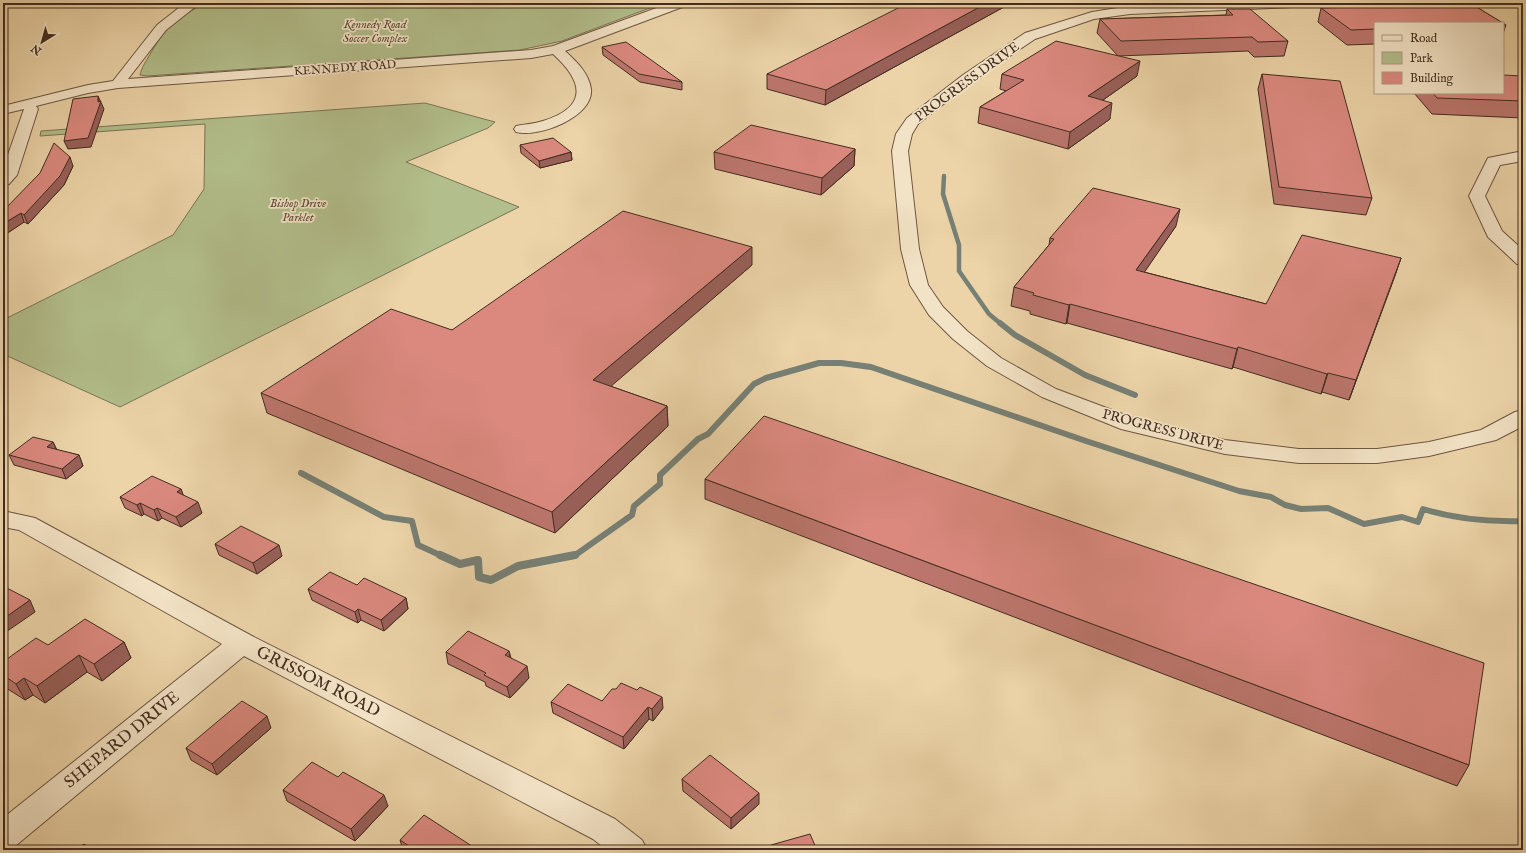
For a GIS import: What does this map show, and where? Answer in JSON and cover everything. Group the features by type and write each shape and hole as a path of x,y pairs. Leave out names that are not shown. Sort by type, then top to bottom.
{"street":[{"path":"118,84 143,48 183,8 194,3"},
{"name":"KENNEDY ROAD","path":"3,110 88,88 118,84 506,57 556,50 681,3"},
{"name":"PROGRESS DRIVE","path":"1293,3 1130,10 1092,16 1030,36 968,78 912,121 904,134 900,151 910,249 919,285 936,311 960,335 994,362 1049,393 1129,424 1225,447 1299,456 1377,456 1429,449 1488,435 1523,417"},
{"path":"521,129 551,123 569,112 582,101 585,87 582,76 556,50"},
{"path":"3,181 8,175 31,109 28,104"},
{"path":"1523,156 1494,160 1478,196 1494,232 1523,260"},
{"name":"GRISSOM ROAD","path":"3,519 26,524 242,643 604,829 631,850"},
{"name":"SHEPARD DRIVE","path":"3,837 242,643"}],"green space":[{"name":"Kennedy Road Soccer Complex","path":"206,3 663,3 562,41 520,50 147,76 140,75 142,68 155,46 166,31 187,13"},
{"name":"Bishop Drive Parklet","path":"425,103 495,122 488,128 406,162 519,207 120,407 3,354 3,320 173,235 204,189 205,124 40,136 41,131"}],"building":[{"path":"908,3 987,3 826,90 767,74"},
{"path":"1428,3 1470,3 1501,22 1374,22 1374,29 1351,30 1321,8 1429,5"},
{"path":"1227,9 1250,9 1288,41 1258,42 1252,37 1121,41 1100,19 1233,15"},
{"path":"1056,41 1140,61 1088,96 1112,103 1070,132 980,107 1024,80 1002,74"},
{"path":"626,42 682,82 639,74 602,47"},
{"path":"1262,74 1340,81 1372,198 1279,187"},
{"path":"1504,75 1523,76 1523,101 1437,98 1434,94 1504,94"},
{"path":"98,96 98,102 101,101 88,138 64,141 73,99"},
{"path":"751,125 855,149 822,178 714,152"},
{"path":"553,138 571,152 539,161 520,145"},
{"path":"54,143 70,157 60,176 24,215 21,213 3,224 3,211 40,173"},
{"path":"1093,188 1180,209 1136,270 1266,304 1302,235 1401,258 1356,380 1327,374 1238,347 1237,349 1070,304 1069,305 1033,295 1034,293 1014,287 1054,239 1050,238"},
{"path":"623,211 752,247 593,380 667,406 552,512 261,393 391,309 452,330"},
{"path":"764,416 1484,663 1469,765 705,479"},
{"path":"33,437 53,442 47,447 79,455 62,469 9,455"},
{"path":"152,476 181,489 177,492 198,502 176,517 157,508 154,510 140,503 137,505 120,497"},
{"path":"241,526 279,545 253,563 215,544"},
{"path":"330,572 357,585 364,578 406,598 381,620 358,609 355,612 308,589"},
{"path":"5,587 30,600 3,619 3,588"},
{"path":"85,619 124,642 94,664 79,655 37,686 24,678 16,684 3,675 3,662 36,638 48,645"},
{"path":"468,631 509,651 505,655 527,666 507,687 484,675 486,673 446,652"},
{"path":"621,683 637,690 640,687 662,697 652,709 648,707 623,737 551,702 568,684 602,701 612,689 616,689"},
{"path":"242,701 267,716 212,764 186,748"},
{"path":"710,755 759,793 731,818 682,779"},
{"path":"312,762 338,777 343,772 384,795 351,829 283,790"},
{"path":"424,815 478,850 415,850 400,840"},
{"path":"810,834 817,850 773,850 771,845"},
{"path":"84,844 93,850 76,850"}],"waterway":[{"path":"944,176 943,194 959,245 959,271 989,314 1001,324"},
{"path":"1000,323 1015,335 1085,375 1135,395"},
{"path":"574,556 632,515 634,506 660,484 660,475 698,439 708,434 754,384 766,378 819,363 841,363 871,367 1086,441 1239,491 1271,497 1285,505 1301,509 1328,508 1364,524 1402,517 1418,522 1423,509 1472,519 1523,521"},
{"path":"301,473 384,517 412,521 418,545 442,556"},
{"path":"440,555 460,564 478,560 479,577 491,580 518,566 575,555"}]}
